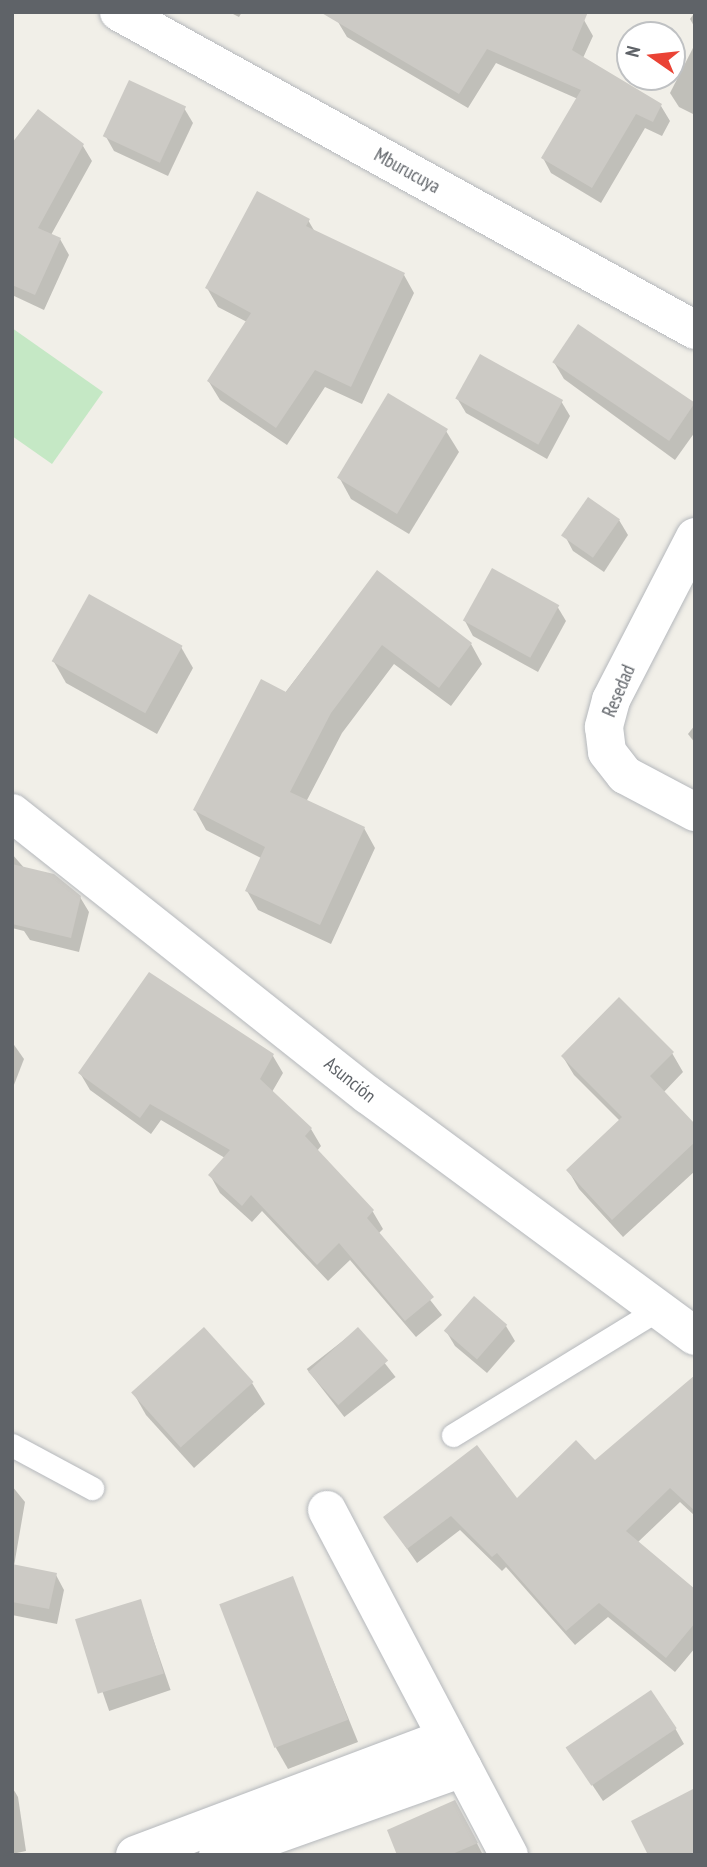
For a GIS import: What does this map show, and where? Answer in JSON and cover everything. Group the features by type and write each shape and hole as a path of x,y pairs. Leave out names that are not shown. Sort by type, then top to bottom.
{"street":[{"name":"Mburucuya","path":"119,12 695,330"},
{"name":"Resedad","path":"695,537 611,700 604,727 607,752 625,775 695,812"},
{"name":"Asunción","path":"12,813 368,1095 695,1336"},
{"path":"327,1510 509,1855"},
{"path":"135,1855 455,1753"},
{"path":"218,1855 455,1753"}],"lane":[{"path":"453,1436 659,1309"},
{"path":"12,1445 92,1488"}],"green space":[{"path":"12,328 103,392 52,464 12,436"}],"building":[{"path":"320,12 588,12 572,50 616,76 616,91 640,91 662,104 653,122 636,114 592,188 541,158 581,90 487,49 459,94"},
{"path":"129,80 186,107 160,163 103,136"},
{"path":"38,109 84,144 38,228 61,238 35,295 12,285 12,143"},
{"path":"257,191 310,219 306,226 405,273 351,387 315,370 276,428 207,381 251,313 205,288"},
{"path":"578,324 695,403 669,441 552,362"},
{"path":"480,354 563,400 538,445 455,399"},
{"path":"388,393 448,429 397,514 337,478"},
{"path":"588,497 620,519 593,558 561,536"},
{"path":"492,568 559,605 530,658 463,620"},
{"path":"377,570 472,643 439,688 382,645 331,713 290,792 365,827 320,925 245,891 265,847 193,810 261,679 286,692"},
{"path":"89,594 183,646 145,713 52,661"},
{"path":"12,864 54,874 81,896 71,938 12,924"},
{"path":"149,972 274,1054 260,1079 312,1128 305,1136 374,1210 367,1218 434,1297 405,1321 339,1243 317,1265 251,1195 242,1206 208,1175 230,1150 150,1104 140,1118 78,1073"},
{"path":"619,997 674,1052 650,1076 695,1124 695,1142 612,1220 566,1170 622,1117 561,1056"},
{"path":"474,1296 507,1325 477,1360 444,1331"},
{"path":"204,1327 254,1382 181,1448 131,1393"},
{"path":"358,1327 388,1360 338,1405 308,1372"},
{"path":"695,1375 695,1511 670,1488 626,1531 695,1589 695,1623 666,1658 599,1603 566,1631 497,1553 492,1557 451,1516 407,1549 383,1517 477,1445 517,1498 576,1440 595,1460"},
{"path":"12,1564 57,1573 49,1609 12,1602"},
{"path":"293,1576 348,1720 274,1748 219,1604"},
{"path":"141,1599 164,1674 98,1694 75,1619"},
{"path":"651,1690 677,1728 591,1786 566,1748"},
{"path":"695,1788 695,1855 648,1855 631,1821"},
{"path":"455,1800 478,1843 450,1855 397,1855 387,1830"}]}
